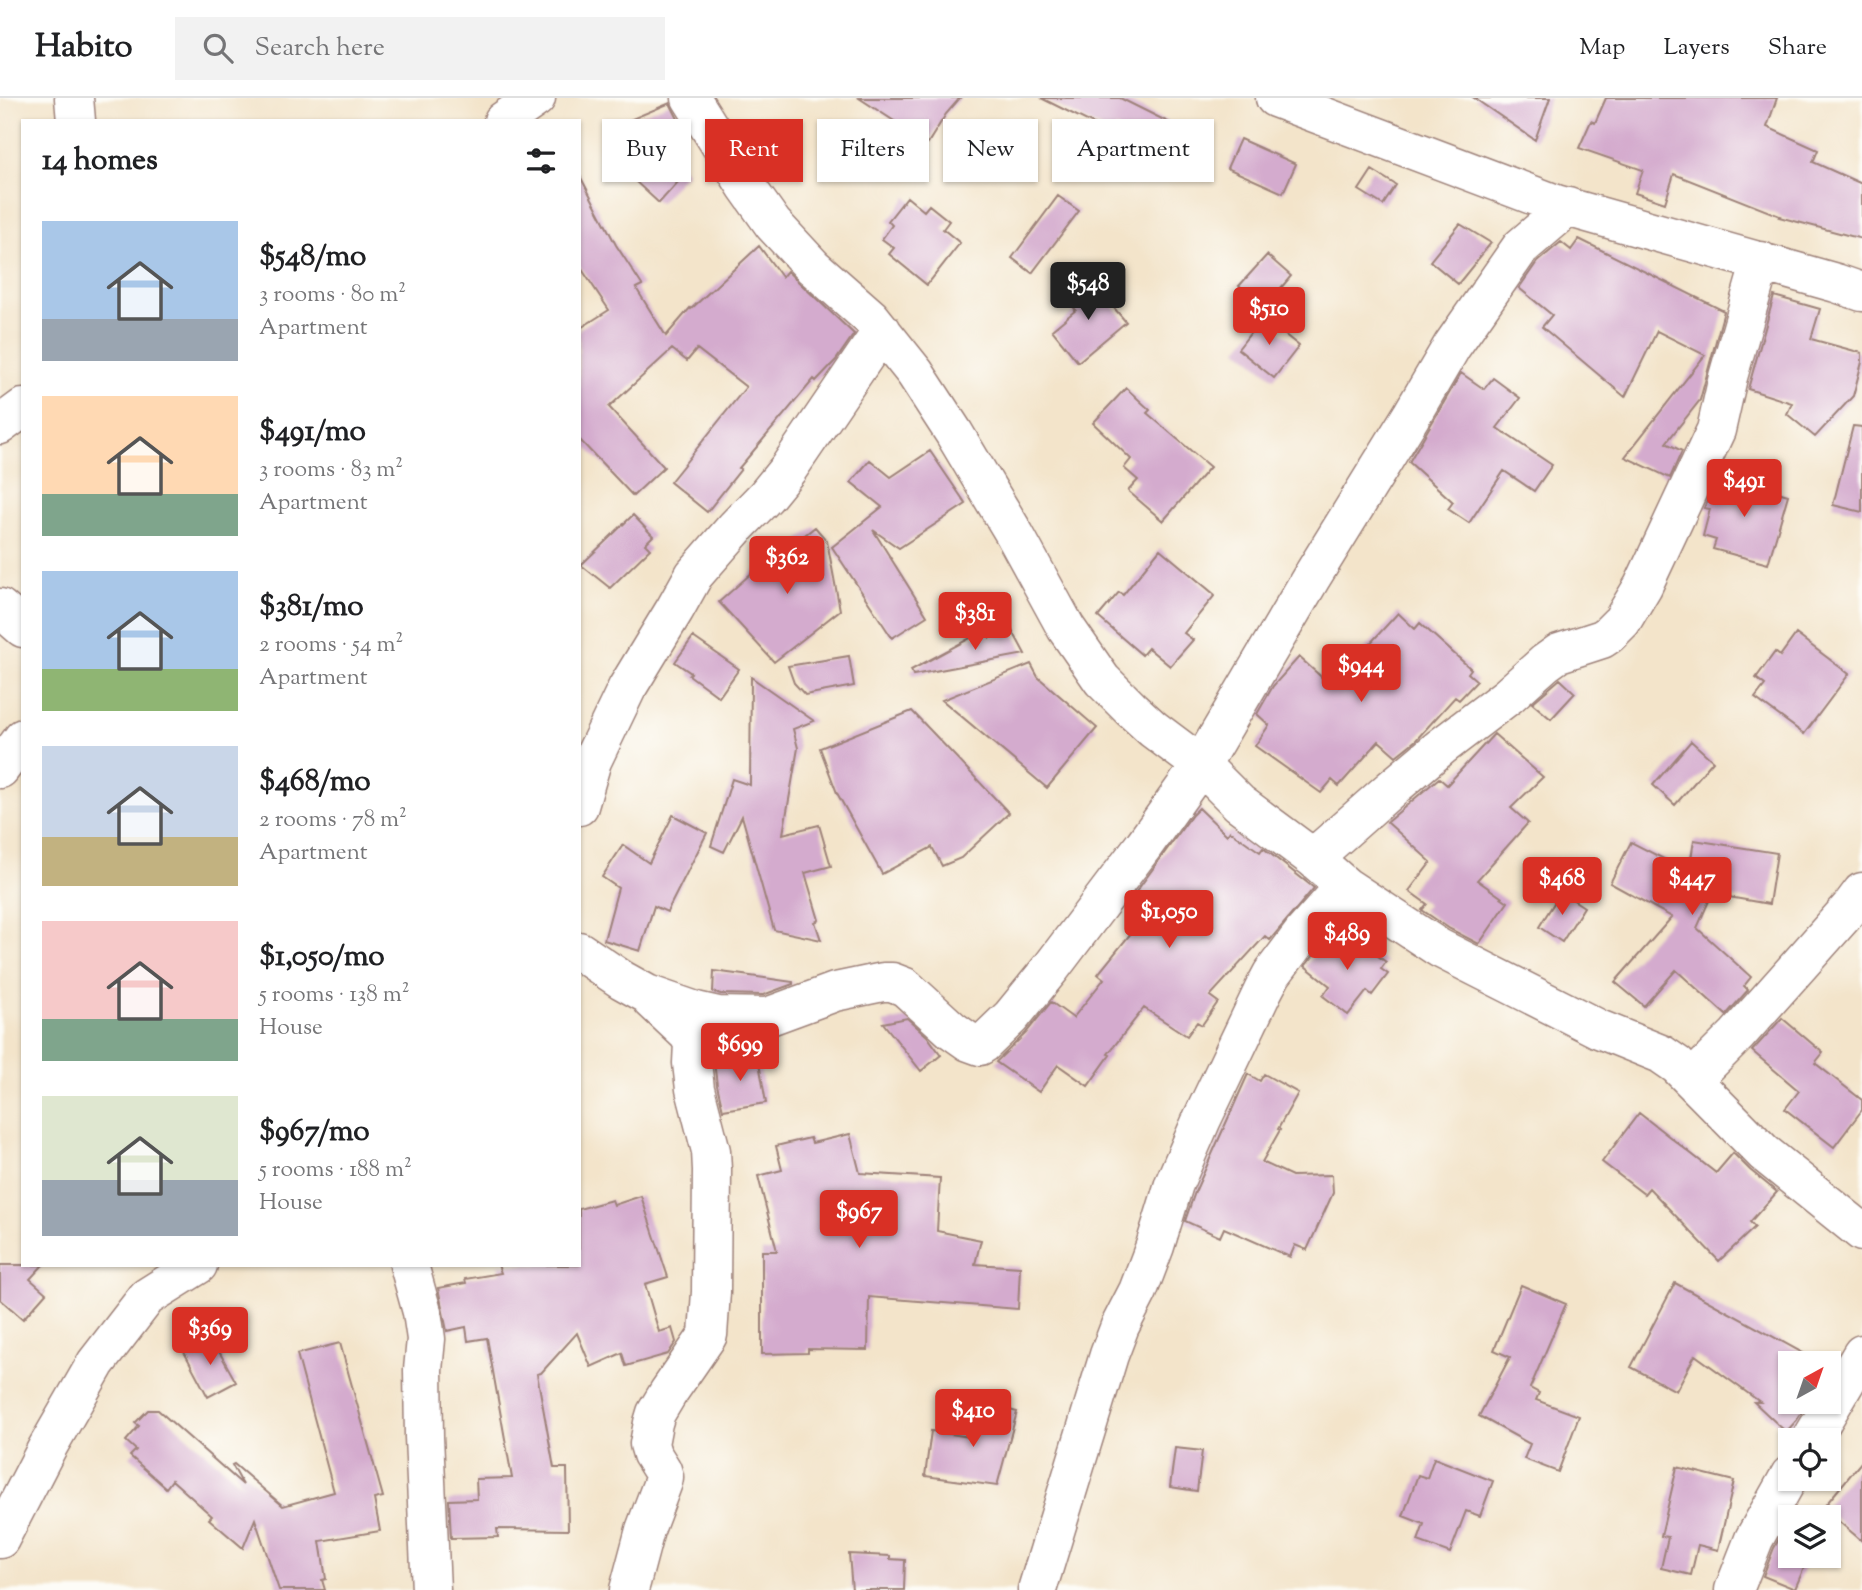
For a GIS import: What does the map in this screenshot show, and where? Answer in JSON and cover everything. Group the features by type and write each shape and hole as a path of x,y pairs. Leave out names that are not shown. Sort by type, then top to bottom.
{"street":[{"path":"74,98 76,119"},
{"path":"506,119 536,98"},
{"path":"691,98 773,224 813,268 855,303 882,331 915,373 1015,535 1066,628 1102,680 1153,729 1201,765 1239,803 1313,858 1345,886 1439,948 1599,1029 1661,1054 1692,1080 1764,1153 1862,1232"},
{"path":"1275,98 1568,207 1862,292"},
{"path":"584,961 647,994 718,1016 766,1017 835,992 891,982 905,987 951,1030 980,1046 1011,1017 1051,968 1201,765 1451,346 1521,247 1568,207"},
{"path":"1313,858 1441,747 1559,653 1602,639 1622,621 1639,594 1716,430 1761,261"},
{"path":"581,799 592,761 626,688 694,575 788,469 882,331"},
{"path":"0,425 21,409"},
{"path":"0,608 21,626"},
{"path":"0,769 21,741"},
{"path":"1037,1590 1109,1355 1138,1291 1174,1184 1272,974 1303,933 1345,886"},
{"path":"1692,1080 1737,1035 1862,892"},
{"path":"629,1590 645,1530 664,1477 650,1448 653,1423 668,1393 708,1335 711,1292 712,1151 695,1089 693,1043 688,1034 647,994"},
{"path":"0,1539 47,1448 96,1363 146,1297 195,1267"},
{"path":"410,1267 422,1311 426,1339 424,1437 431,1590"},
{"path":"1818,1428 1862,1354"},
{"path":"1734,1590 1754,1539 1781,1491"}],"building":[{"path":"859,98 960,98 929,141 929,119 891,119"},
{"path":"1041,98 1120,98 1162,119 1083,119"},
{"path":"1474,98 1550,98 1535,140"},
{"path":"1606,98 1777,98 1767,127 1818,150 1813,162 1862,184 1862,239 1779,217 1674,174 1665,203 1635,193 1643,170 1579,148 1591,121 1595,123"},
{"path":"670,103 678,119 632,119"},
{"path":"1240,139 1296,164 1283,193 1227,168"},
{"path":"1372,170 1396,185 1383,205 1359,190"},
{"path":"581,178 616,245 642,285 636,288 666,336 690,308 759,246 782,277 787,271 854,334 836,360 816,381 814,379 739,468 741,469 707,512 670,482 746,387 697,349 687,361 672,349 609,407 664,467 633,496 581,441 581,328 609,310 581,268"},
{"path":"636,182 678,182 659,203"},
{"path":"1058,196 1079,211 1032,273 1012,258"},
{"path":"907,197 924,211 929,205 949,221 943,229 960,243 927,285 889,254 894,248 882,239 892,225 888,221"},
{"path":"1460,224 1491,243 1458,284 1430,261"},
{"path":"1579,239 1724,311 1700,400 1666,443 1682,451 1670,478 1625,457 1705,355 1657,331 1625,397 1542,327 1552,315 1519,288 1537,262 1561,242 1571,250"},
{"path":"1267,255 1291,276 1264,308 1239,286"},
{"path":"1091,281 1126,322 1078,362 1052,330 1076,310 1068,301"},
{"path":"1774,296 1820,309 1811,339 1862,353 1853,396 1815,437 1787,414 1792,403 1748,389"},
{"path":"1263,317 1299,346 1274,378 1238,349"},
{"path":"1461,373 1484,389 1493,378 1520,398 1497,428 1552,465 1534,491 1504,471 1469,523 1448,509 1453,502 1409,462"},
{"path":"1126,388 1150,410 1147,413 1210,467 1163,521 1128,491 1138,480 1124,468 1131,459 1093,423"},
{"path":"1853,426 1862,427 1862,512 1833,505"},
{"path":"930,451 966,504 899,548 873,530 927,616 892,638 832,547 882,507 851,482 870,460 891,477"},
{"path":"1719,475 1788,495 1768,564 1713,549 1716,540 1703,536 1710,509 1704,508"},
{"path":"633,515 653,536 645,544 650,549 610,588 581,565"},
{"path":"815,527 827,541 840,610 774,662 719,602 764,562 767,565"},
{"path":"1160,549 1215,595 1184,633 1193,640 1170,666 1148,648 1142,655 1098,617 1119,592 1123,595"},
{"path":"1398,613 1415,629 1420,623 1471,669 1468,673 1477,681 1459,700 1455,697 1416,740 1396,756 1379,741 1339,786 1332,780 1321,793 1255,746 1269,725 1257,714 1273,686 1299,657 1327,682 1349,656 1354,661"},
{"path":"1010,626 1025,654 913,675 911,670 985,630 990,638"},
{"path":"1796,634 1849,674 1804,734 1755,698 1765,685 1756,678 1775,652 1780,656"},
{"path":"693,637 739,669 719,697 675,662"},
{"path":"849,656 854,686 805,695 794,683 788,666"},
{"path":"1031,664 1038,677 1097,728 1047,788 942,700"},
{"path":"751,677 814,721 793,729 798,748 783,834 819,825 831,866 805,873 819,920 815,922 821,940 774,930 742,816 724,852 711,846 732,779 750,785"},
{"path":"1560,679 1575,693 1551,719 1532,703"},
{"path":"912,711 1009,813 961,858 942,866 932,847 882,874 837,793 820,748"},
{"path":"1494,734 1543,777 1511,808 1528,823 1477,880 1508,902 1479,944 1422,910 1427,904 1409,891 1431,862 1387,822 1439,778 1447,785"},
{"path":"1691,741 1713,761 1675,805 1653,785"},
{"path":"1199,808 1227,835 1230,831 1260,852 1263,848 1314,888 1270,940 1265,936 1210,996 1218,1002 1202,1025 1197,1022 1187,1036 1144,1008 1108,1054 1110,1055 1088,1086 1058,1065 1039,1092 996,1062 1026,1033 1051,1002 1073,1018 1104,979 1098,974 1144,917 1128,903"},
{"path":"673,815 707,833 667,912 654,906 640,951 604,940 618,888 602,877 623,845 649,863"},
{"path":"1694,840 1777,853 1769,904 1712,894 1697,928 1751,977 1744,986 1748,990 1726,1015 1676,970 1644,1006 1615,982 1672,917 1610,883 1631,842 1689,872"},
{"path":"1561,892 1584,907 1562,942 1539,927"},
{"path":"1332,933 1349,946 1355,939 1386,962 1381,969 1388,974 1372,995 1367,991 1348,1015 1323,996 1330,986 1305,966"},
{"path":"714,971 793,984 763,995 721,994 713,992"},
{"path":"907,1018 927,1036 941,1055 921,1071 883,1023"},
{"path":"1782,1018 1823,1053 1815,1063 1862,1100 1862,1110 1834,1147 1785,1109 1799,1091 1752,1051"},
{"path":"758,1057 766,1103 723,1110 714,1062"},
{"path":"1248,1074 1260,1081 1264,1074 1298,1093 1262,1162 1292,1176 1332,1175 1333,1193 1307,1250 1295,1245 1290,1257 1224,1228 1220,1237 1185,1221 1195,1192"},
{"path":"1639,1113 1716,1173 1733,1153 1777,1192 1750,1222 1755,1227 1719,1261 1649,1188 1644,1194 1602,1162"},
{"path":"850,1134 860,1173 940,1178 937,1231 981,1240 975,1264 1020,1267 1018,1309 869,1297 868,1350 808,1349 808,1353 762,1354 762,1251 777,1251 758,1176 782,1170 776,1146 810,1138 812,1143"},
{"path":"641,1196 668,1277 645,1284 659,1332 672,1328 676,1342 668,1354 626,1366 622,1353 591,1367 577,1333 541,1373 537,1374 554,1468 567,1468 568,1530 497,1529 498,1537 451,1538 449,1500 477,1499 476,1479 512,1478 487,1338 468,1341 466,1327 447,1331 438,1288 466,1283 465,1279 501,1273 499,1267 581,1267 581,1208 612,1200 614,1205"},
{"path":"0,1265 41,1267 30,1279 46,1293 23,1319 0,1299"},
{"path":"1675,1283 1799,1351 1778,1351 1778,1414 1801,1414 1790,1428 1782,1428 1754,1402 1760,1402 1695,1355 1676,1391 1631,1367"},
{"path":"1521,1285 1566,1304 1530,1388 1539,1393 1536,1400 1579,1416 1558,1472 1524,1459 1530,1444 1479,1416 1510,1357 1494,1350"},
{"path":"211,1337 236,1382 208,1397 184,1352"},
{"path":"340,1343 383,1497 374,1499 380,1531 320,1541 326,1579 322,1580 325,1590 279,1590 255,1519 243,1548 209,1519 212,1516 172,1480 166,1488 130,1456 136,1450 126,1441 139,1426 135,1423 148,1410 158,1410 243,1485 232,1465 234,1464 283,1506 334,1492 297,1354"},
{"path":"979,1402 1017,1412 997,1486 925,1476 931,1431 970,1437"},
{"path":"1175,1448 1202,1451 1197,1491 1170,1487"},
{"path":"1434,1458 1493,1481 1480,1516 1466,1511 1450,1553 1418,1541 1424,1524 1403,1516 1418,1475 1427,1478"},
{"path":"1862,1461 1862,1541 1841,1523 1841,1505 1825,1505 1837,1491 1841,1491 1841,1486"},
{"path":"1677,1467 1734,1481 1718,1550 1698,1545 1691,1575 1661,1568 1668,1537 1661,1536"},
{"path":"1778,1541 1778,1568 1804,1568 1795,1589 1763,1576"},
{"path":"849,1554 890,1556 890,1559 905,1560 904,1590 852,1590"}]}
